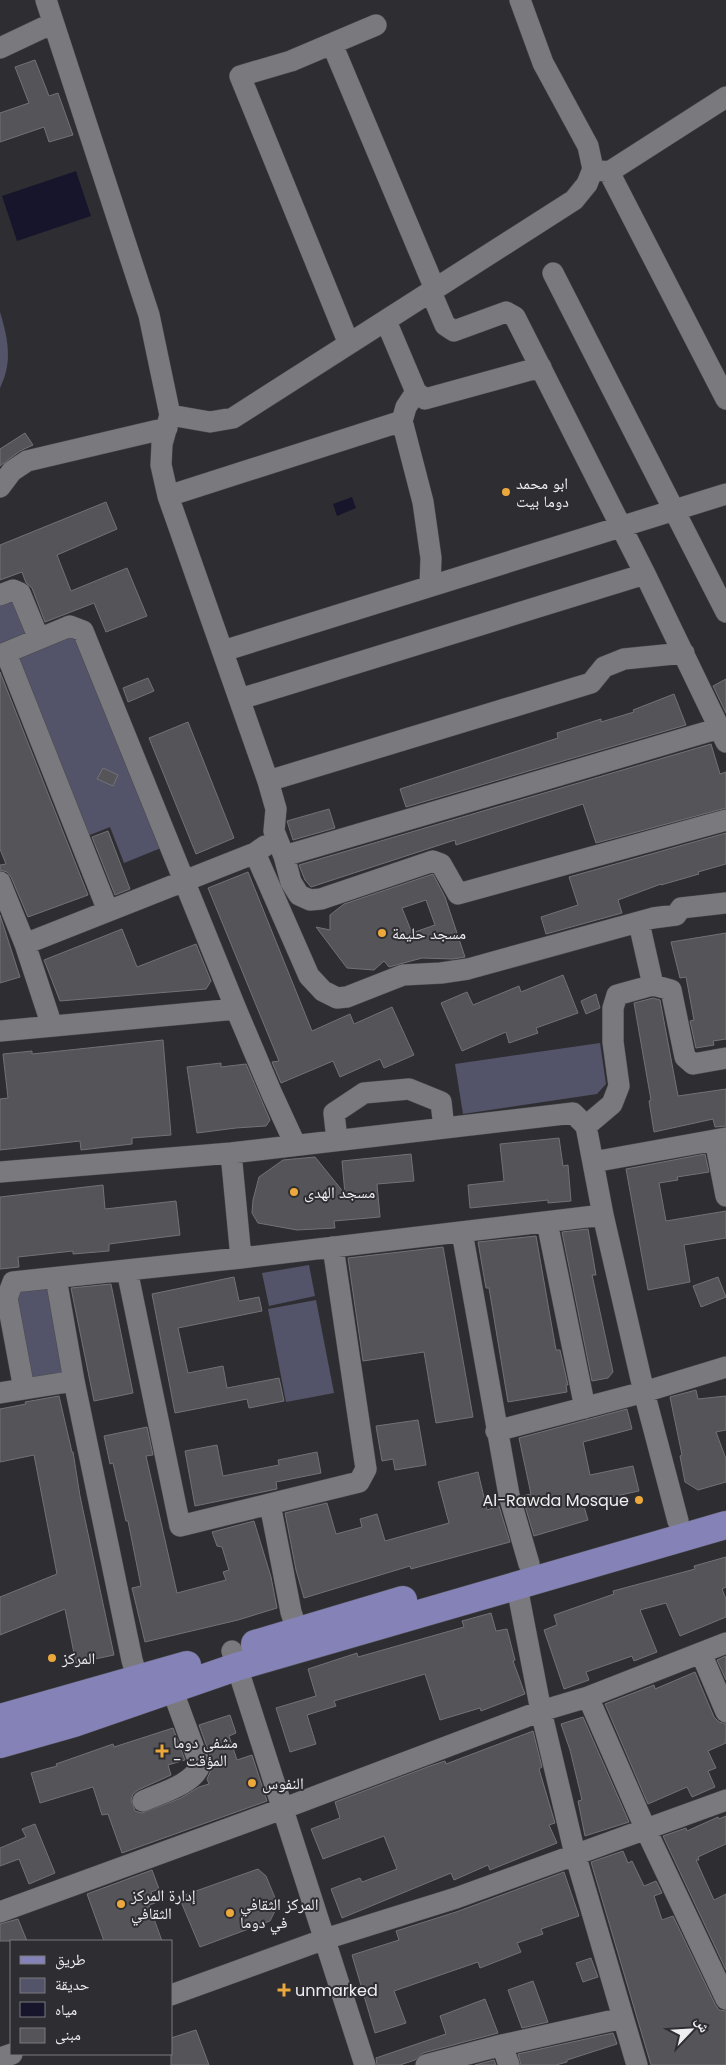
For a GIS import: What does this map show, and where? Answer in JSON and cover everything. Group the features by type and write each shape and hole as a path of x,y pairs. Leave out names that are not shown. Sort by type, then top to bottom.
{"main road":[{"path":"0,1744 138,1680 234,1659 532,1572 726,1506"},
{"path":"0,1718 69,1711 172,1689 298,1630 726,1525"}],"street":[{"path":"25,944 255,853 267,844 274,831 276,809 240,699 168,496 161,465 162,444 168,422 149,315 46,0"},
{"path":"520,0 543,63 726,399"},
{"path":"0,48 54,23"},
{"path":"349,344 240,76 291,62 376,25"},
{"path":"284,856 723,735 645,574 516,317 506,312 454,331 445,325 433,291 332,44"},
{"path":"0,487 12,471 27,461 168,422 210,422 233,418 574,200 601,170 726,97"},
{"path":"553,272 726,612"},
{"path":"386,321 416,392 425,399 541,368"},
{"path":"416,392 406,407 402,421 423,502 431,558 430,586"},
{"path":"168,496 402,421"},
{"path":"223,651 726,494"},
{"path":"240,699 645,574"},
{"path":"0,594 12,590 20,593 39,639"},
{"path":"108,911 3,654 70,626 83,630 236,1010 295,1144"},
{"path":"268,782 591,683 604,667 624,659 684,653"},
{"path":"274,831 284,856 291,882 298,895 310,900 321,899 433,861 441,864 458,894 726,820"},
{"path":"255,853 309,976 323,991 337,998 347,998 403,975 441,973 468,969 653,918 676,915 681,908 726,903"},
{"path":"0,882 25,944 52,1026"},
{"path":"639,923 653,986"},
{"path":"586,1126 612,1104 620,1086 613,1042 613,1008 617,995 653,986 671,990 685,1057 693,1064 726,1058"},
{"path":"0,1030 236,1010"},
{"path":"337,1140 334,1113 364,1093 409,1089 441,1102 444,1128"},
{"path":"0,1172 231,1153 295,1144 573,1113 586,1126 603,1215 644,1392 678,1521"},
{"path":"593,1162 720,1139 726,1196"},
{"path":"231,1153 241,1258"},
{"path":"24,1389 7,1298 13,1282 241,1258 603,1215"},
{"path":"547,1222 585,1408"},
{"path":"462,1232 496,1432 509,1495 532,1572 541,1711 575,1854 637,2065"},
{"path":"127,1270 180,1526 359,1482 366,1469 333,1247"},
{"path":"56,1278 74,1381 132,1660 138,1680"},
{"path":"496,1432 644,1392 726,1367"},
{"path":"0,1393 74,1381"},
{"path":"270,1504 291,1612 298,1630"},
{"path":"0,1912 282,1809 541,1711 588,1697 726,1643"},
{"path":"700,1653 726,1712"},
{"path":"234,1659 366,2065"},
{"path":"144,1800 191,1779 198,1772 200,1765 172,1689"},
{"path":"588,1697 646,1830 726,1999"},
{"path":"172,1995 325,1938 456,1898 726,1800"},
{"path":"426,2065 502,2044 624,2018"},
{"path":"502,2044 509,2065"}],"green space":[{"path":"0,312 7,341 8,359 7,369 0,388"},
{"path":"15,596 31,634 0,647 0,602"},
{"path":"75,632 161,848 124,863 110,827 85,837 13,657"},
{"path":"600,1043 606,1084 597,1094 463,1114 455,1064"},
{"path":"309,1265 315,1296 269,1306 262,1273"},
{"path":"48,1283 65,1372 29,1379 14,1292"},
{"path":"316,1300 334,1393 286,1402 268,1309"}],"water":[{"path":"76,171 91,216 17,241 2,196"},
{"path":"352,497 356,508 337,516 333,504"}],"building":[{"path":"35,60 49,96 58,93 73,135 49,142 44,127 0,142 0,113 29,103 15,67"},
{"path":"25,433 33,445 20,451 0,466 0,449"},
{"path":"106,502 117,529 57,555 71,591 127,568 147,616 106,632 94,603 45,622 32,588 26,583 22,572 0,580 0,545"},
{"path":"0,672 88,895 28,917 11,877 7,872 0,870 0,865 6,864 0,849"},
{"path":"148,678 154,691 128,702 123,688"},
{"path":"726,679 726,713 713,686"},
{"path":"674,694 686,725 406,807 400,789 558,738 557,733 601,719 601,722 634,712 633,710"},
{"path":"188,722 234,838 196,854 149,738"},
{"path":"711,744 720,774 726,772 726,808 596,843 583,804 456,845 455,840 311,887 305,880 299,865"},
{"path":"103,768 118,775 113,786 97,779"},
{"path":"329,809 335,828 293,840 287,821"},
{"path":"108,831 130,889 115,895 92,837"},
{"path":"726,833 726,864 698,872 699,874 661,884 618,900 622,913 546,934 541,917 578,905 569,877"},
{"path":"248,872 312,1031 350,1014 354,1024 392,1007 414,1055 384,1068 380,1059 340,1077 333,1061 281,1083 272,1062 279,1061 208,888"},
{"path":"433,874 445,897 465,957 453,959 422,958 389,967 384,961 374,970 347,968 316,927 330,930 330,915 344,904","holes":["426,900 435,925 412,933 402,908"]},
{"path":"0,915 20,977 0,983"},
{"path":"122,929 137,967 196,944 211,981 206,989 60,1001 44,960"},
{"path":"726,933 726,1039 713,1041 714,1045 696,1048 690,1021 694,1020 686,977 680,978 671,942"},
{"path":"563,975 578,1013 536,1028 538,1033 509,1043 506,1032 462,1051 441,1003 467,992 473,1005 519,986 521,992"},
{"path":"596,994 600,1008 586,1014 581,1001"},
{"path":"653,998 660,1000 678,1096 726,1089 726,1126 715,1127 713,1119 654,1132 649,1101 651,1100 634,1003"},
{"path":"163,1040 171,1135 132,1138 132,1144 81,1150 80,1141 0,1150 0,1099 8,1098 3,1054 32,1051 32,1054"},
{"path":"221,1063 221,1067 246,1064 270,1120 266,1126 197,1133 187,1067"},
{"path":"559,1138 563,1166 568,1165 571,1201 548,1203 548,1200 470,1208 468,1185 504,1181 500,1144"},
{"path":"411,1154 414,1181 377,1184 380,1217 334,1221 335,1228 297,1230 258,1223 252,1213 259,1177 283,1160 315,1157 345,1194 342,1161"},
{"path":"705,1154 709,1172 677,1177 678,1180 659,1183 666,1221 726,1211 726,1238 684,1245 690,1282 648,1290 626,1169"},
{"path":"103,1185 105,1209 176,1201 180,1235 109,1244 109,1251 73,1254 73,1251 18,1257 19,1267 0,1269 0,1197"},
{"path":"588,1229 596,1275 592,1275 613,1372 608,1378 592,1381 562,1232"},
{"path":"536,1236 556,1350 560,1350 568,1385 566,1385 567,1392 508,1402 489,1288 486,1288 478,1242"},
{"path":"443,1247 473,1417 436,1423 424,1352 363,1361 348,1258"},
{"path":"234,1277 239,1301 259,1297 262,1311 178,1328 188,1373 223,1366 227,1388 279,1378 284,1401 249,1408 247,1399 175,1413 152,1294"},
{"path":"718,1277 726,1297 701,1307 693,1286"},
{"path":"111,1284 133,1393 94,1401 71,1288"},
{"path":"696,1390 698,1399 726,1396 726,1430 716,1432 726,1459 726,1482 698,1490 685,1482 680,1456 682,1455 670,1397"},
{"path":"59,1396 73,1452 80,1496 114,1655 76,1663 65,1609 0,1635 0,1597 57,1574 34,1455 0,1462 0,1409"},
{"path":"627,1409 632,1429 583,1442 590,1475 633,1466 639,1491 583,1503 588,1520 534,1536 522,1496 531,1494 519,1438"},
{"path":"418,1420 426,1465 395,1470 393,1459 382,1461 376,1426"},
{"path":"147,1427 153,1455 146,1456 177,1593 226,1580 223,1572 229,1570 222,1547 217,1546 212,1532 254,1521 271,1577 277,1608 238,1620 145,1642 132,1588 141,1586 128,1521 126,1521 113,1463 110,1464 104,1436"},
{"path":"217,1445 223,1476 279,1465 278,1460 317,1452 321,1473 276,1482 277,1489 195,1506 185,1451"},
{"path":"478,1472 487,1510 499,1506 510,1542 411,1569 410,1566 304,1598 296,1570 285,1513 327,1503 336,1534 362,1527 360,1519 377,1514 385,1541 449,1523 438,1482"},
{"path":"726,1557 726,1587 722,1589 726,1599 726,1617 680,1636 666,1603 640,1610 657,1652 634,1661 632,1656 586,1672 589,1680 564,1689 544,1630 557,1625 554,1615 614,1594 613,1591 695,1569 694,1566"},
{"path":"491,1613 496,1631 507,1629 515,1660 513,1661 525,1694 481,1711 480,1708 440,1720 425,1674 334,1701 336,1706 307,1715 316,1744 290,1752 276,1708 316,1696 308,1669 357,1653 358,1657 464,1627 462,1621"},
{"path":"726,1656 726,1680 717,1660"},
{"path":"695,1672 714,1717 719,1722 726,1724 726,1743 708,1751 716,1768 708,1771 715,1787 692,1797 687,1787 648,1804 605,1704 654,1685 655,1689"},
{"path":"230,1715 236,1733 229,1736 237,1760 252,1755 267,1801 122,1853 108,1814 102,1815 93,1787 40,1803 31,1773 57,1766 56,1764 113,1744 114,1747 173,1728 185,1760 168,1765 171,1775 138,1790 133,1794 131,1800 135,1811 142,1813 181,1798 199,1787 209,1784 207,1779 212,1761 199,1725"},
{"path":"583,1717 629,1822 585,1836 578,1801 582,1800 570,1750 561,1724"},
{"path":"533,1731 542,1767 539,1769 555,1823 549,1825 557,1843 490,1870 488,1865 454,1880 451,1873 342,1918 331,1889 360,1878 362,1882 397,1869 384,1836 323,1859 311,1829 340,1818 335,1802 430,1766 445,1761 446,1764"},
{"path":"726,1816 726,1844 698,1857 699,1860 696,1860 714,1900 726,1894 726,1970 663,1836 686,1828 687,1831 718,1817 719,1819"},
{"path":"35,1824 55,1873 29,1884 19,1859 0,1866 0,1848 26,1837 22,1829"},
{"path":"623,1851 628,1863 632,1861 644,1886 656,1881 662,1893 654,1896 662,1920 673,1916 715,2004 719,2010 726,2011 726,2065 651,2065 591,1862"},
{"name":"المركز الثقافي في دوما","path":"258,1869 266,1876 278,1905 270,1921 200,1947 179,1897"},
{"name":"إدارة المركز الثقافي","path":"152,1870 159,1889 151,1892 155,1903 149,1905 162,1940 104,1940 87,1894"},
{"path":"564,1872 579,1916 541,1929 543,1934 517,1943 521,1952 480,1968 478,1962 394,1991 406,2023 375,2033 352,1955 399,1940 396,1931 456,1912"},
{"path":"18,1919 27,1940 0,1941 0,1924"},
{"path":"591,1958 598,1977 583,1982 576,1963"},
{"path":"533,1981 548,2022 522,2028 508,1990"},
{"path":"485,1999 498,2033 423,2053 415,2060 400,2065 377,2065 376,2058 446,2034 440,2016"},
{"path":"196,2030 209,2065 171,2065 172,2038"},
{"path":"613,2033 617,2044 567,2060 567,2062 556,2065 521,2065 518,2054"},
{"path":"494,2060 496,2065 475,2065"}],"place":[{"name":"ابو محمد دوما بيت","path":"506,492"},
{"name":"مسجد حليمة","path":"382,933"},
{"name":"مسجد الهدى","path":"294,1192"},
{"name":"Al-Rawda Mosque","path":"639,1500"},
{"name":"المركز","path":"52,1658"},
{"name":"مشفى دوما - المؤقت","path":"162,1751"},
{"name":"النفوس","path":"252,1783"},
{"name":"إدارة المركز الثقافي","path":"121,1904"},
{"name":"المركز الثقافي في دوما","path":"230,1913"},
{"name":"unmarked","path":"284,1990"}]}
